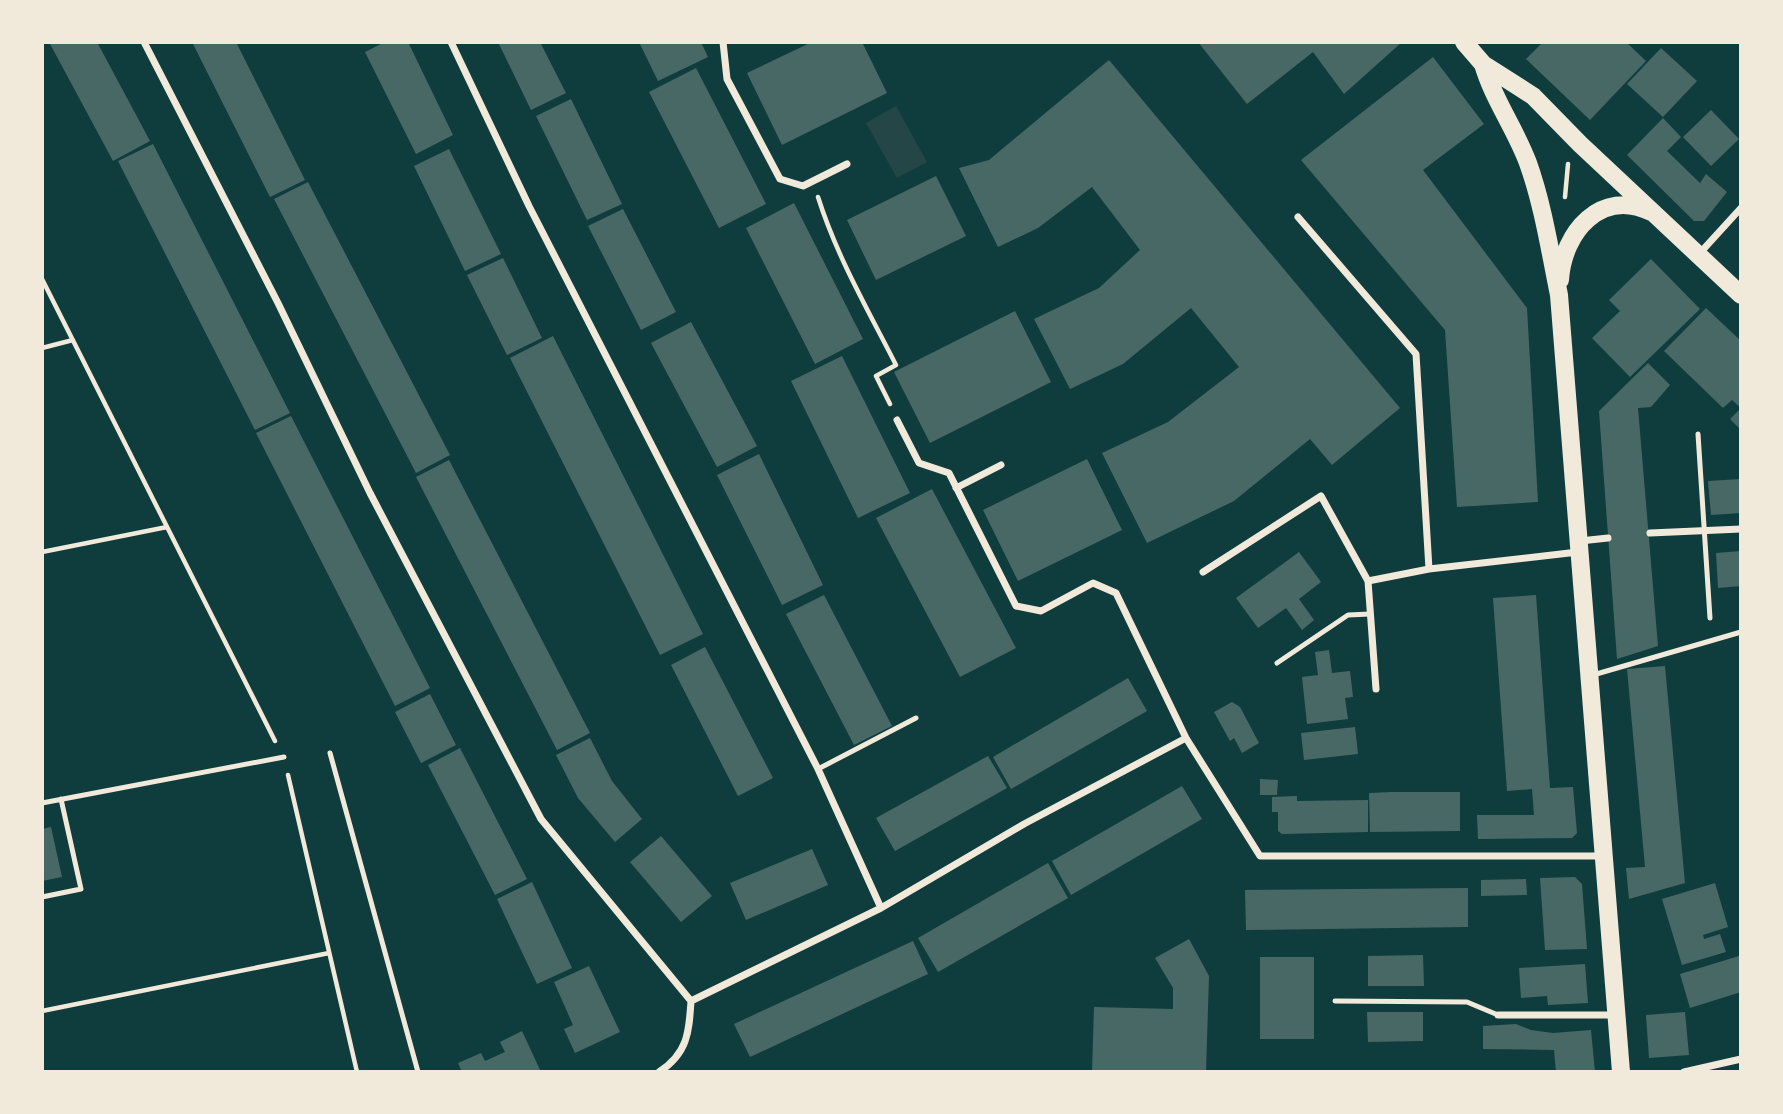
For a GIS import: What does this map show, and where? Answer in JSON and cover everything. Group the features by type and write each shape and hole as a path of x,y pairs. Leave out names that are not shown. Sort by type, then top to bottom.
{"main road":[{"path":"1464,42 1483,64 1533,96 1741,295"},
{"path":"1483,64 1488,82 1511,123 1528,163 1540,203 1559,295 1621,1072"},
{"path":"1559,295 1564,254 1570,240 1586,219 1598,212 1622,205 1634,206 1657,215"}],"street":[{"path":"144,42 278,303 370,493 541,819 691,1000 689,1032 681,1052 659,1072"},
{"path":"451,42 529,206 818,769 881,908"},
{"path":"723,42 727,79 780,179 803,186 847,164"},
{"path":"1698,255 1741,208"},
{"path":"1298,217 1416,354 1429,569"},
{"path":"897,420 919,463 949,473 1016,606 1041,611 1093,583 1116,593 1186,738 1260,856 1604,856"},
{"path":"956,488 1001,465"},
{"path":"1203,572 1321,496 1368,581 1376,689"},
{"path":"1650,533 1741,529"},
{"path":"1368,581 1580,546 1608,538"},
{"path":"691,1000 881,908 1024,824 1186,738"},
{"path":"1498,1015 1616,1015"},
{"path":"1684,1072 1741,1059"}],"lane":[{"path":"1698,434 1710,618"},
{"path":"1277,663 1349,615 1370,614"},
{"path":"1591,675 1741,632"},
{"path":"818,769 916,718"},
{"path":"330,753 418,1072"},
{"path":"42,803 284,757"},
{"path":"42,897 81,889 61,799"},
{"path":"1335,1001 1468,1002 1498,1015"}],"path":[{"path":"1565,198 1567,164 1573,153"},
{"path":"780,179 818,197 827,226 850,276 896,365 876,376 897,420"},
{"path":"42,279 284,757 357,1072"},
{"path":"42,348 73,340"},
{"path":"42,552 167,527"},
{"path":"42,1010 329,953"}],"shaded area":[{"path":"896,106 927,162 897,178 866,123"}],"building":[{"path":"49,42 97,42 150,141 113,161"},
{"path":"192,42 236,42 305,180 270,197"},
{"path":"385,42 408,42 453,135 416,154 365,52"},
{"path":"498,42 540,42 566,93 531,110"},
{"path":"639,42 701,42 708,57 658,81"},
{"path":"812,42 862,42 887,93 782,145 747,73"},
{"path":"1198,42 1402,42 1344,94 1313,52 1247,104"},
{"path":"1543,42 1626,42 1646,61 1590,120 1526,59"},
{"path":"1661,48 1697,81 1663,117 1627,84"},
{"path":"1433,57 1484,124 1423,170 1527,308 1538,502 1457,507 1445,330 1301,160"},
{"path":"1109,60 1400,408 1332,465 1310,439 1234,501 1147,543 1102,453 1168,422 1239,367 1191,308 1123,364 1070,389 1034,319 1099,288 1140,250 1092,187 1038,228 998,247 959,168 989,160"},
{"path":"696,68 766,204 719,228 649,92"},
{"path":"571,99 622,204 587,220 536,116"},
{"path":"1711,110 1739,139 1711,166 1683,137"},
{"path":"1663,118 1681,137 1667,151 1700,183 1706,174 1727,192 1704,221 1694,221 1627,155"},
{"path":"153,144 290,413 255,430 118,161"},
{"path":"449,149 501,254 465,271 414,166"},
{"path":"936,176 966,236 876,280 847,220"},
{"path":"308,182 450,455 416,473 274,199"},
{"path":"794,203 863,339 815,364 746,228"},
{"path":"623,209 676,312 641,330 588,226"},
{"path":"503,258 542,338 507,355 467,275"},
{"path":"1651,259 1700,309 1630,377 1592,338 1620,311 1609,300"},
{"path":"1706,308 1741,341 1741,408 1732,400 1723,408 1664,351"},
{"path":"1015,311 1051,382 930,443 894,372"},
{"path":"691,322 757,446 717,467 651,343"},
{"path":"553,336 703,634 660,655 510,358"},
{"path":"842,356 910,493 858,518 791,381"},
{"path":"1648,363 1670,385 1651,407 1638,408 1658,646 1617,659 1599,411"},
{"path":"1741,408 1741,430 1730,419"},
{"path":"291,416 430,688 395,706 256,433"},
{"path":"759,454 823,585 782,605 717,475"},
{"path":"1087,459 1122,530 1018,581 983,510"},
{"path":"449,460 590,733 557,750 416,477"},
{"path":"1741,479 1741,513 1711,515 1708,481"},
{"path":"932,489 1016,648 960,677 876,518"},
{"path":"1741,551 1741,586 1718,588 1716,553"},
{"path":"1299,552 1321,582 1299,599 1314,620 1302,630 1286,608 1258,628 1236,598"},
{"path":"824,595 892,726 854,745 786,614"},
{"path":"1536,595 1550,788 1573,787 1577,833 1572,838 1478,839 1477,815 1534,815 1532,789 1507,791 1493,598"},
{"path":"705,647 773,778 738,796 671,665"},
{"path":"1329,650 1332,673 1350,671 1353,697 1345,698 1348,719 1307,724 1302,677 1318,675 1315,652"},
{"path":"1665,666 1685,883 1629,899 1626,868 1645,867 1627,669"},
{"path":"1128,678 1147,711 1011,789 993,757"},
{"path":"430,694 456,745 421,763 395,712"},
{"path":"1232,702 1240,707 1259,743 1242,753 1234,738 1230,741 1214,712"},
{"path":"1355,727 1358,754 1304,760 1301,733"},
{"path":"590,738 612,781 642,819 615,842 578,798 556,755"},
{"path":"460,748 527,879 495,895 428,765"},
{"path":"988,756 1007,788 895,851 876,818"},
{"path":"1260,779 1278,780 1277,795 1260,795"},
{"path":"1182,786 1202,819 1071,895 1052,861"},
{"path":"1460,792 1460,831 1370,832 1369,793"},
{"path":"1297,796 1297,801 1368,800 1368,832 1282,834 1278,831 1278,812 1272,812 1272,797"},
{"path":"51,827 62,877 42,881 42,829"},
{"path":"661,836 712,896 681,922 630,862"},
{"path":"812,849 828,885 746,920 730,883"},
{"path":"1048,863 1068,898 938,972 918,938"},
{"path":"1575,877 1582,884 1587,949 1545,950 1540,878"},
{"path":"1526,879 1527,895 1481,896 1481,880"},
{"path":"532,882 572,968 537,984 497,899"},
{"path":"1715,883 1728,927 1703,935 1704,939 1720,934 1726,952 1682,965 1662,899"},
{"path":"1468,888 1468,927 1246,930 1245,890"},
{"path":"1189,939 1209,976 1206,1072 1092,1072 1094,1007 1173,1009 1173,988 1155,958"},
{"path":"913,941 928,974 750,1057 734,1024"},
{"path":"1423,955 1424,986 1368,986 1368,956"},
{"path":"1739,956 1741,992 1690,1008 1680,974"},
{"path":"1260,957 1314,957 1314,1039 1260,1039"},
{"path":"1585,964 1588,1003 1548,1005 1547,996 1521,998 1519,968"},
{"path":"589,966 620,1032 575,1053 564,1029 573,1025 554,982"},
{"path":"1367,1012 1423,1012 1423,1041 1368,1042"},
{"path":"1685,1012 1689,1055 1649,1058 1646,1015"},
{"path":"1516,1024 1531,1030 1553,1033 1591,1030 1595,1072 1556,1072 1554,1050 1483,1049 1483,1026"},
{"path":"522,1031 541,1072 462,1072 458,1063 481,1053 485,1061 505,1052 500,1042"}]}
